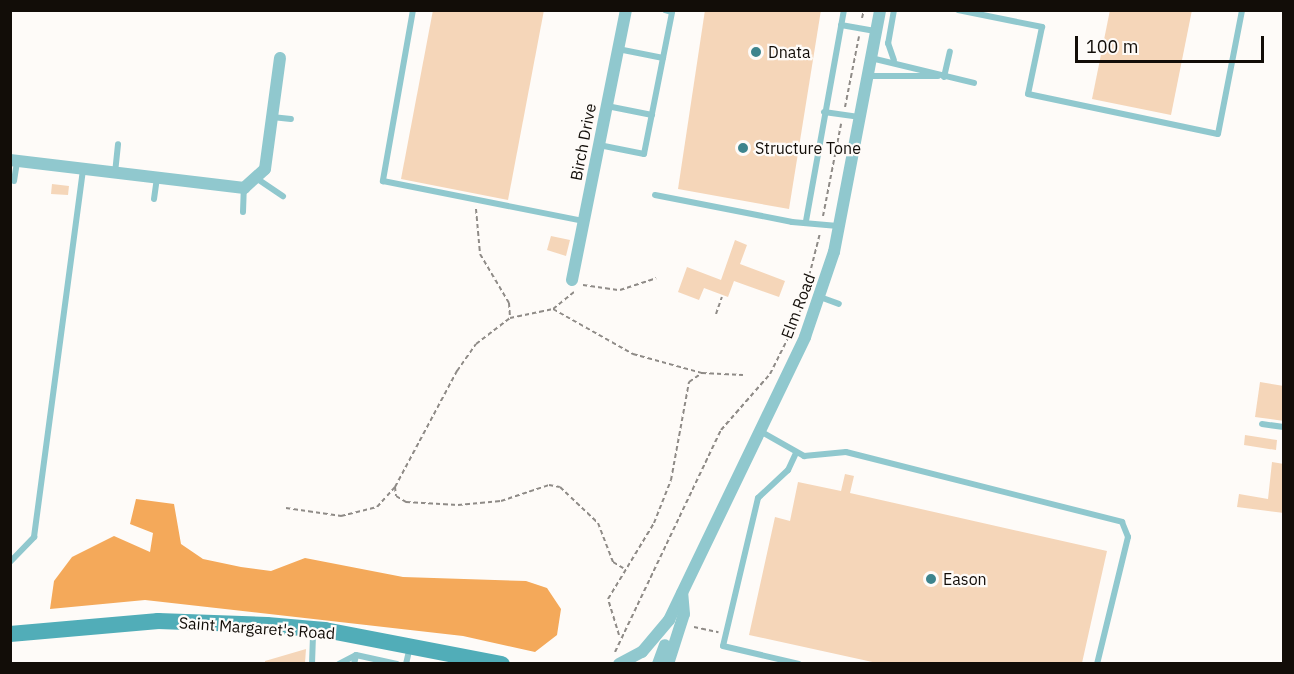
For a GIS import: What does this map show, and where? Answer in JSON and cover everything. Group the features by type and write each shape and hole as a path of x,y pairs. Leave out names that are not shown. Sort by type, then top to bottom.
{"main road":[{"name":"Saint Margaret's Road","path":"10,633 158,621 312,629 410,646 460,659 502,663"}],"street":[{"name":"Elm Road","path":"658,663 669,620 760,431 820,297 838,226 880,10"},
{"name":"Birch Drive","path":"572,280 618,49 622,11"},
{"path":"14,160 244,188 259,180 272,117 280,58"},
{"name":"Elm Road","path":"668,663 684,614 682,592"},
{"name":"Elm Road","path":"619,663 641,658 669,620"}],"lane":[{"path":"413,10 383,181 584,220"},
{"path":"599,145 644,154 672,12 664,10"},
{"path":"806,221 844,10"},
{"path":"894,10 888,43 894,60"},
{"path":"958,10 1042,27 1028,94 1218,134 1242,10"},
{"path":"841,25 876,31"},
{"path":"618,49 663,58"},
{"path":"941,77 950,52"},
{"path":"871,58 894,60 941,77"},
{"path":"867,76 941,77 974,83"},
{"path":"607,105 652,115"},
{"path":"824,112 859,117"},
{"path":"272,117 291,119"},
{"path":"115,173 118,144"},
{"path":"14,160 14,182"},
{"path":"10,562 34,537 83,169"},
{"path":"154,199 157,178"},
{"path":"259,180 283,196"},
{"path":"243,212 244,188"},
{"path":"655,195 838,226"},
{"path":"820,297 839,304"},
{"path":"1262,424 1284,427"},
{"path":"760,431 796,453 818,458 846,452 1122,522 1128,537 1097,663"},
{"path":"796,453 788,470 758,498 723,646 799,663"},
{"path":"312,629 312,663"},
{"path":"406,663 410,646"},
{"path":"354,663 356,655"},
{"path":"339,663 356,655 397,663"}],"path":[{"path":"612,663 619,635 661,561 721,430 770,374 798,318 822,223 864,10"},
{"path":"476,205 480,254 509,303 510,318"},
{"path":"286,508 358,516 377,507 395,487 457,371 476,344 510,318 553,309 583,285 620,290 656,278"},
{"path":"716,314 722,297"},
{"path":"553,309 589,324 633,354 702,373 743,375"},
{"path":"619,635 608,599 623,568 654,523 671,480 689,382 702,373"},
{"path":"395,487 396,496 406,502 459,505 501,501 549,485 560,487 598,523 613,562 623,568"},
{"path":"687,626 726,633"}],"shaded area":[{"path":"136,499 174,504 181,544 203,559 241,567 271,571 305,558 403,577 526,581 547,588 561,609 557,635 535,652 463,636 145,600 50,609 54,581 72,557 114,536 150,552 153,533 130,524"}],"building":[{"path":"433,10 544,10 508,200 401,179"},
{"path":"705,10 821,10 789,209 678,189"},
{"path":"1110,10 1192,10 1171,115 1092,99"},
{"path":"52,184 69,186 68,195 51,194"},
{"path":"551,236 570,240 566,256 547,250"},
{"path":"735,240 747,245 740,264 785,281 779,297 734,281 728,297 704,288 699,300 678,292 687,267 721,280"},
{"path":"1260,382 1284,386 1284,421 1255,417"},
{"path":"1245,435 1277,440 1276,450 1244,445"},
{"path":"1272,462 1284,464 1284,513 1237,507 1239,494 1268,499"},
{"name":"Eason","path":"845,474 854,476 850,493 1107,551 1082,663 877,663 749,635 775,517 790,521 798,482 841,491"},
{"path":"306,649 305,663 265,663 265,661"}],"place":[{"name":"Dnata","path":"756,52"},
{"name":"Structure Tone","path":"743,148"},
{"name":"Eason","path":"931,579"}]}
